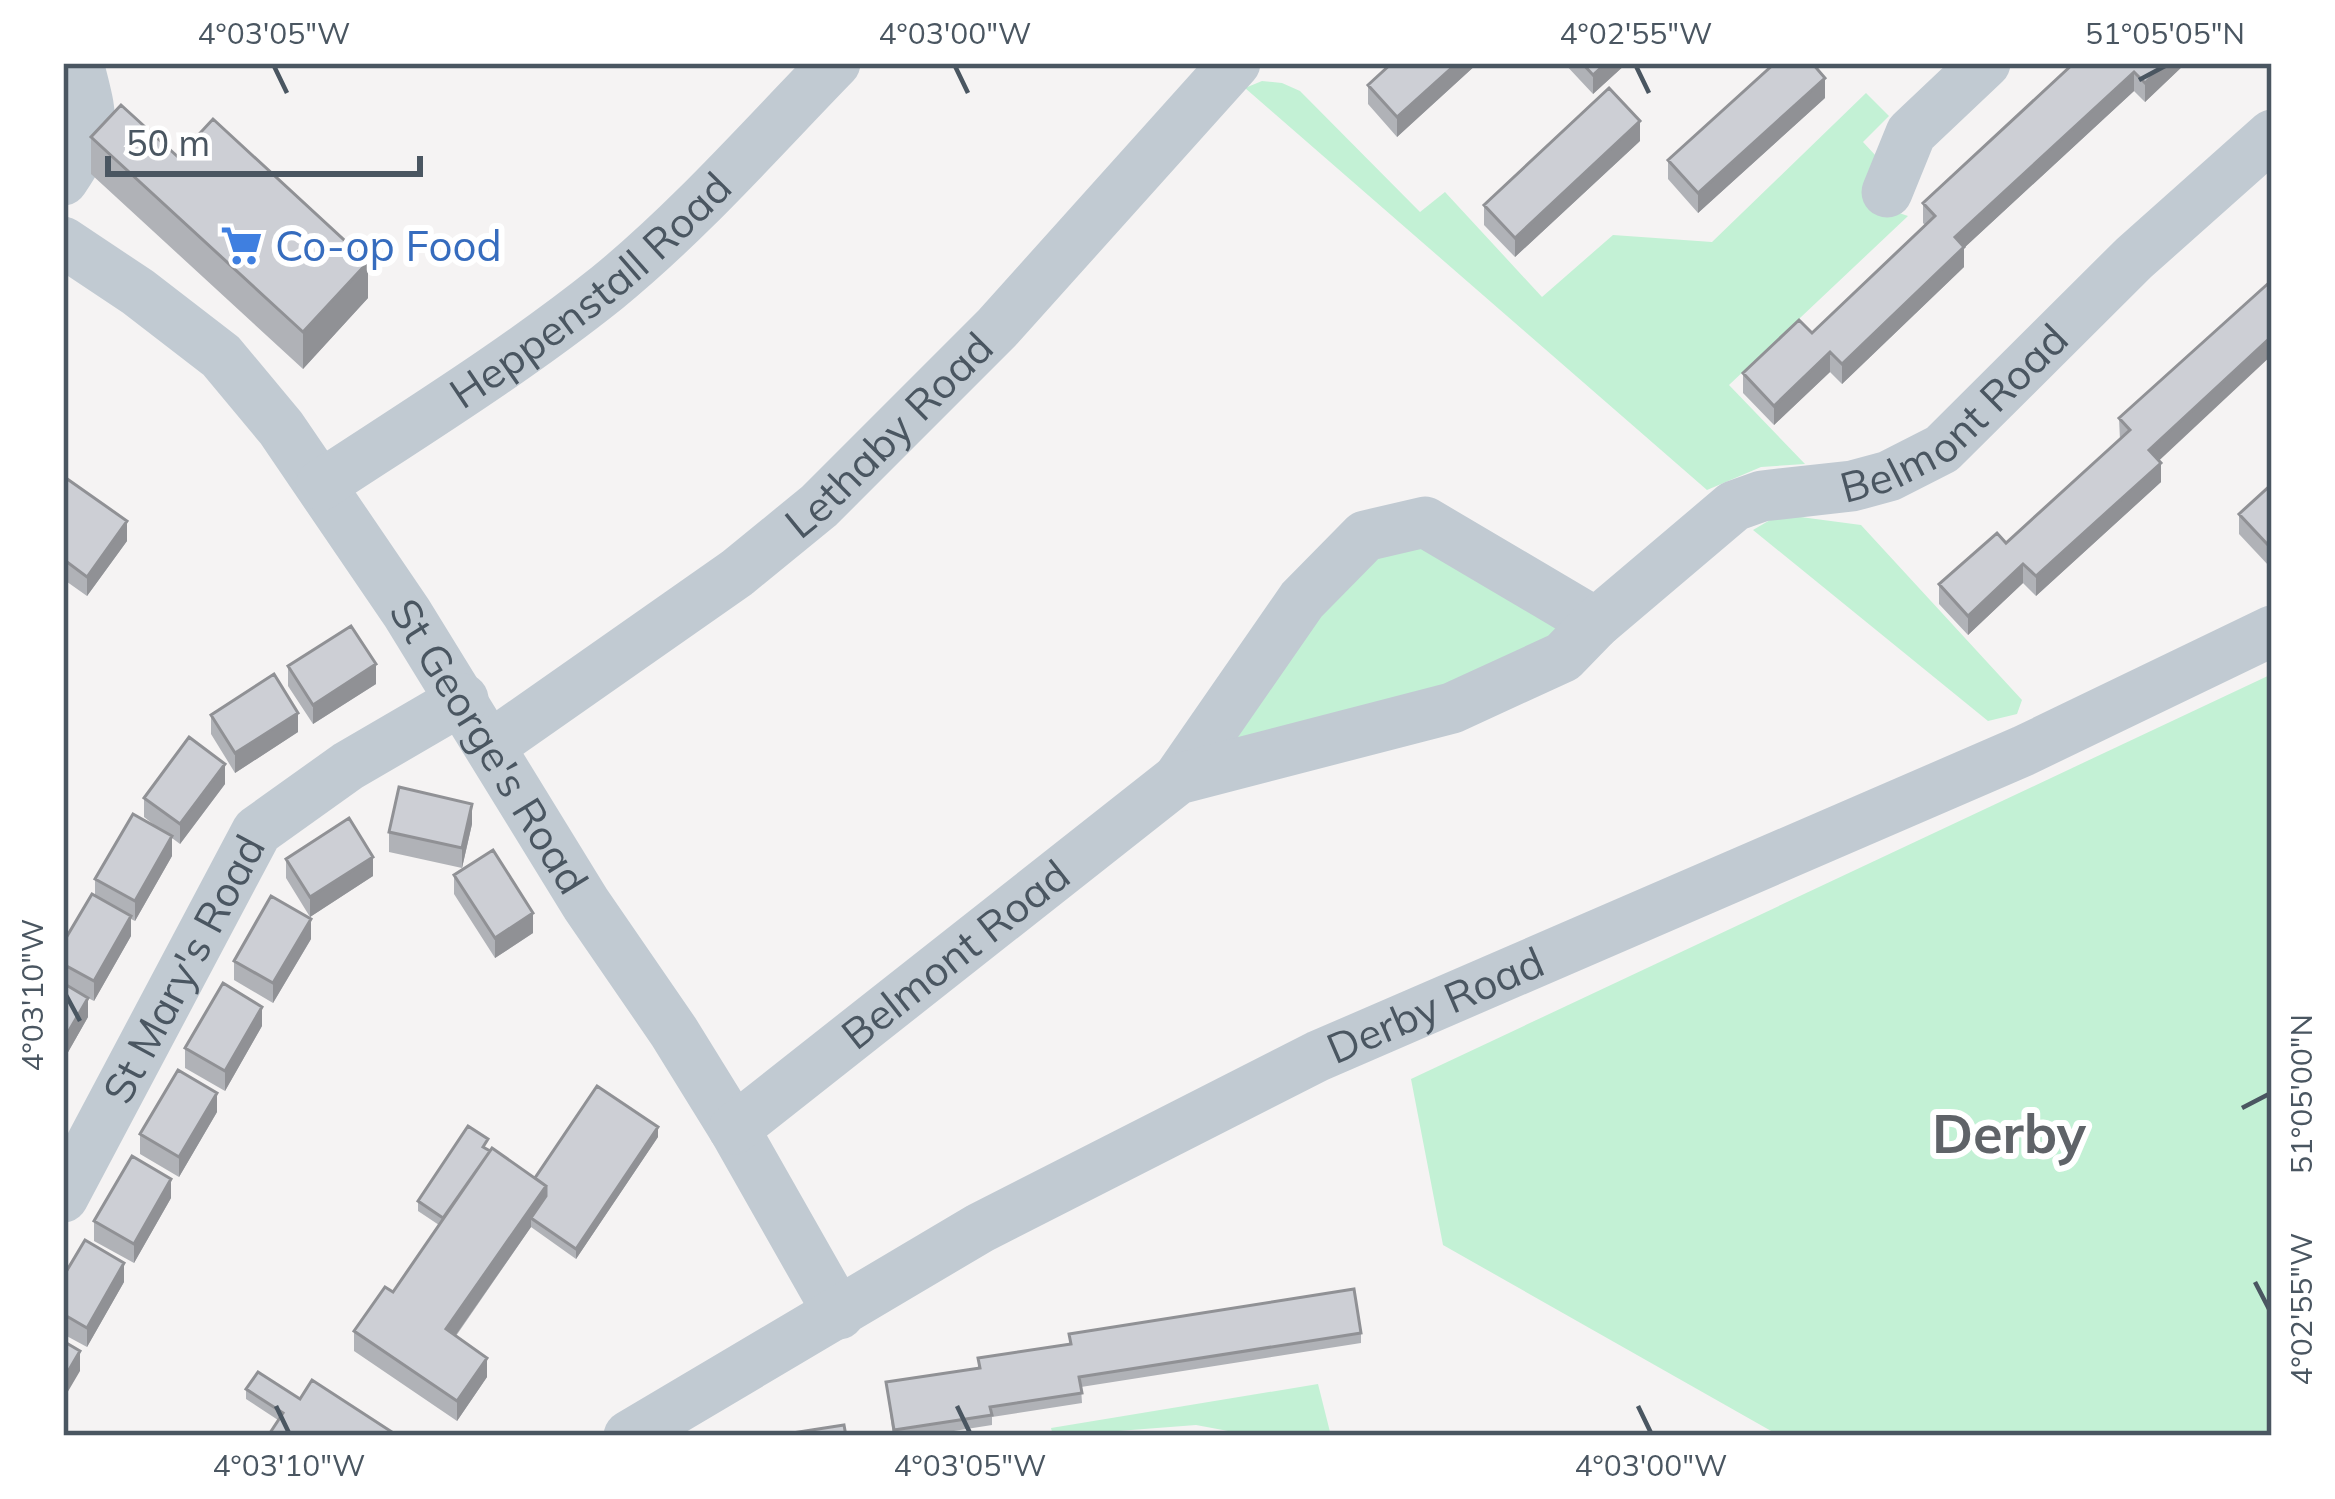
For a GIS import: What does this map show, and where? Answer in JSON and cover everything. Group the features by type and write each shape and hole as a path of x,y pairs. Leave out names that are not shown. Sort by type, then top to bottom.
{"street":[{"path":"63,180 83,149 93,121 78,63"},
{"name":"Heppenstall Road","path":"321,485 460,394 604,290 683,218 835,63"},
{"name":"Lethaby Road","path":"490,746 737,573 819,506 997,328 1235,63"},
{"path":"1887,192 1911,133 1985,63"},
{"name":"Belmont Road","path":"1178,779 1452,708 1563,657 1596,623 1734,506 1762,496 1852,486 1889,476 1942,448 2134,258 2272,135"},
{"name":"St George's Road","path":"63,242 138,292 220,356 280,428 463,699 586,904 674,1032 838,1314"},
{"name":"Belmont Road","path":"734,1129 1178,779 1302,600 1365,536 1425,522 1596,623"},
{"name":"Derby Road","path":"629,1436 980,1228 1276,1076 2023,752 2272,631"},
{"name":"St Mary's Road","path":"63,1197 257,831 348,766 463,699"}],"green space":[{"path":"1262,81 1300,91 1420,212 1445,192 1542,297 1613,235 1712,242 1866,93 1889,116 1863,142 1876,156 1864,201 1908,216 1729,385 1805,464 1761,467 1707,490 1245,88"},
{"path":"1793,516 1861,525 2022,700 2017,714 1988,721 1753,530 1770,520"},
{"path":"1425,523 1594,623 1562,655 1180,777 1303,600"},
{"path":"2272,674 2272,1436 1780,1436 1443,1245 1411,1079"},
{"path":"1318,1384 1331,1436 1255,1436 1196,1425 1053,1436 1051,1428"}],"building":[{"path":"1392,63 1457,63 1397,117 1368,85"},
{"path":"1582,63 1606,63 1593,75"},
{"path":"1775,63 1812,63 1825,78 1698,193 1668,160"},
{"path":"2074,63 2165,63 2145,83 2134,72 1955,237 1964,247 1842,364 1830,352 1774,406 1743,373 1799,320 1812,333 1935,216 1923,203"},
{"path":"1609,88 1640,121 1515,238 1484,205"},
{"path":"121,105 178,157 213,119 368,262 303,332 91,137"},
{"path":"2272,280 2272,336 2149,450 2161,463 2036,576 2023,564 1968,616 1939,584 1997,533 2006,543 2130,430 2119,418"},
{"path":"63,476 127,521 87,577 63,559"},
{"path":"2272,484 2272,544 2269,546 2239,514"},
{"path":"351,626 376,664 313,705 288,666"},
{"path":"274,674 298,713 235,753 211,715"},
{"path":"189,737 225,764 180,824 144,798"},
{"path":"399,787 472,804 462,848 389,832"},
{"path":"133,814 172,836 135,901 95,879"},
{"path":"349,818 373,857 310,897 286,859"},
{"path":"493,850 533,913 495,938 454,875"},
{"path":"92,894 131,916 94,981 63,964 63,943"},
{"path":"271,896 311,919 273,983 234,961"},
{"path":"63,983 88,998 63,1041"},
{"path":"223,983 262,1007 225,1071 185,1048"},
{"path":"178,1070 217,1093 179,1157 140,1134"},
{"path":"597,1086 658,1127 576,1249 531,1218 546,1196 546,1186 535,1178"},
{"path":"468,1126 488,1139 483,1147 490,1151 443,1218 418,1201"},
{"path":"492,1148 546,1186 446,1329 487,1358 457,1401 354,1331 385,1287 393,1292"},
{"path":"132,1156 171,1179 134,1244 94,1221"},
{"path":"85,1240 124,1263 87,1328 63,1314 63,1277"},
{"path":"1354,1289 1361,1333 1079,1377 1082,1393 990,1407 992,1415 894,1430 886,1382 980,1368 978,1358 1071,1344 1069,1334"},
{"path":"63,1341 80,1351 63,1380"},
{"path":"258,1372 300,1399 312,1380 398,1436 268,1436 283,1413 246,1389"},
{"path":"844,1425 846,1436 773,1436"}],"place":[{"name":"Co-op Food","path":"241,246"}],"district":[{"name":"Derby","path":"2009,1134"}]}
